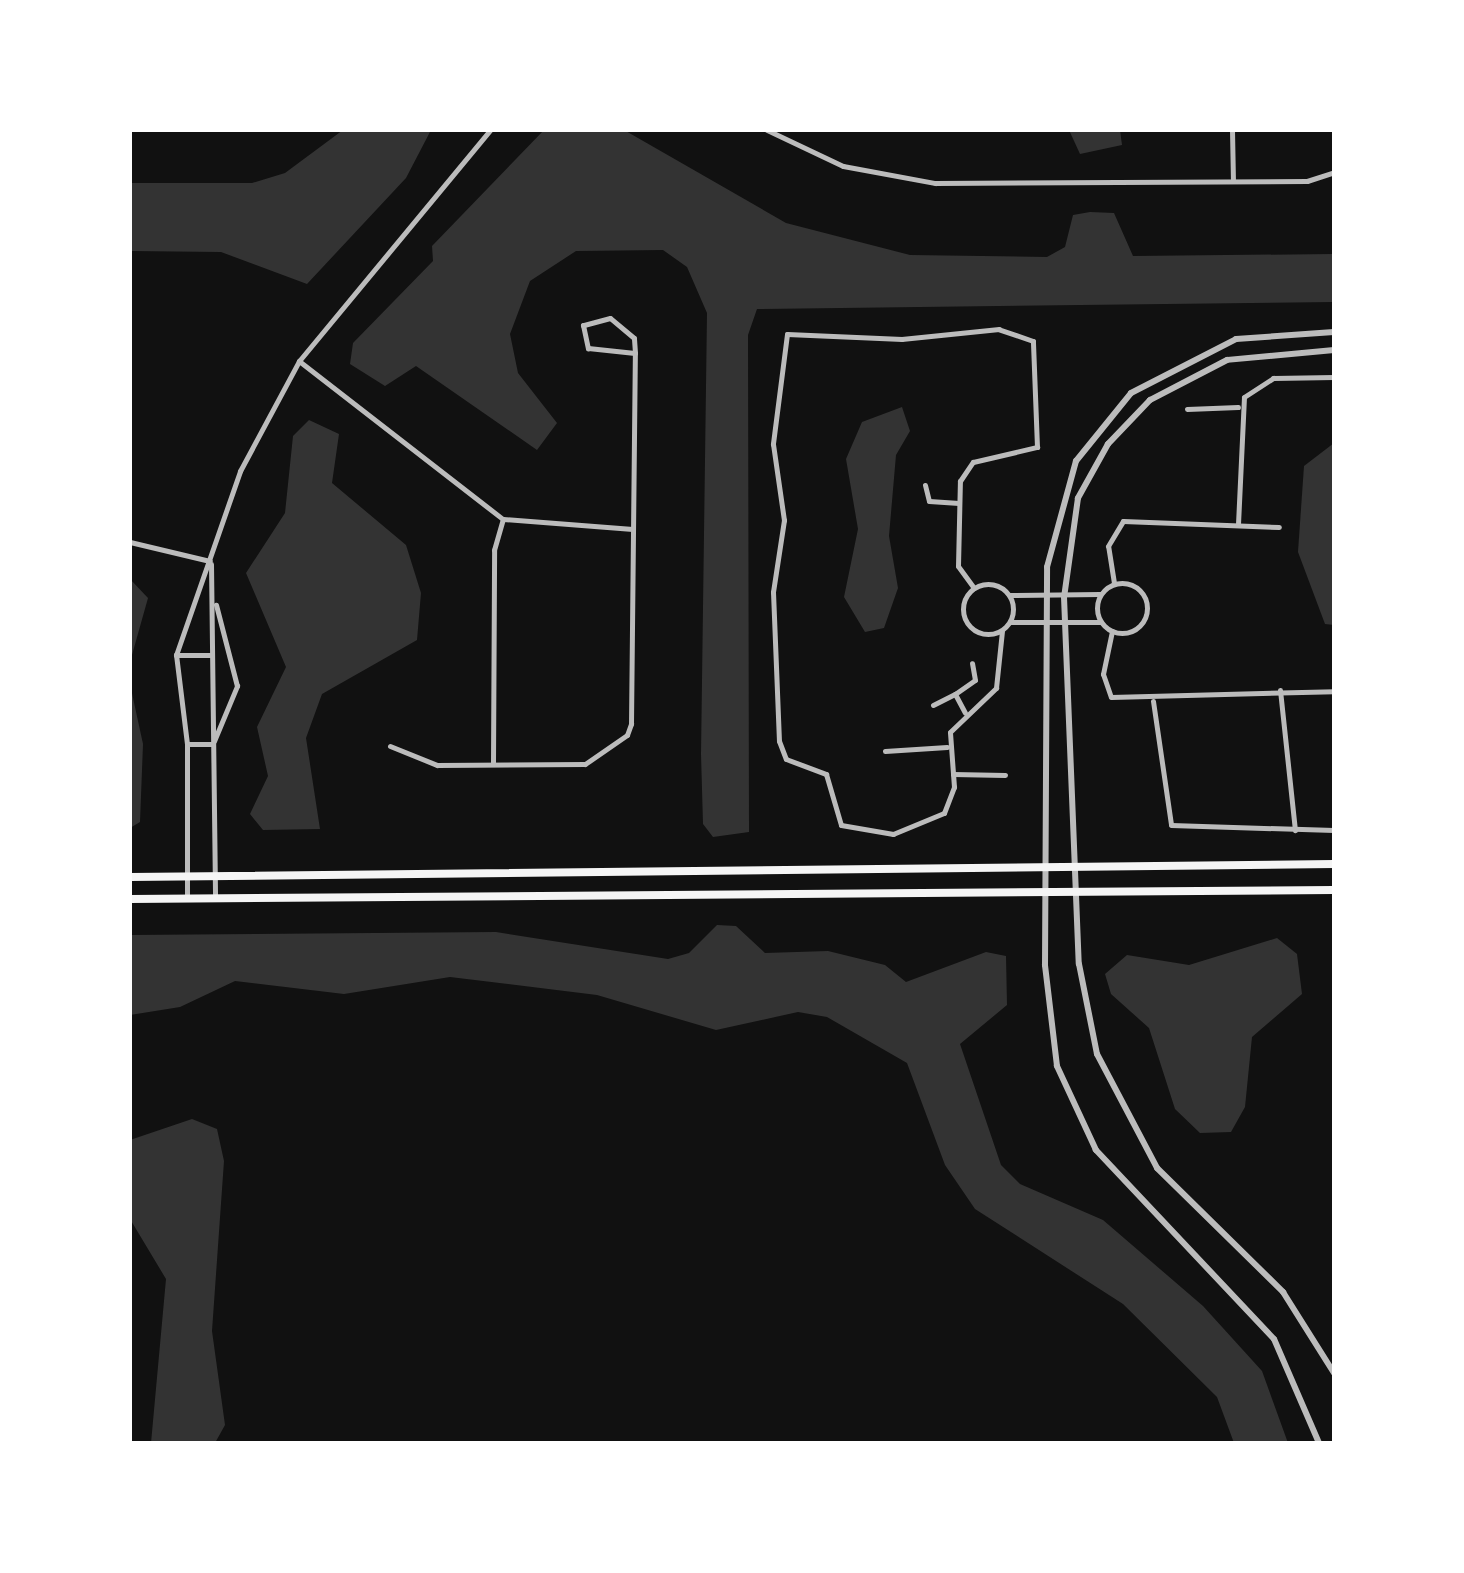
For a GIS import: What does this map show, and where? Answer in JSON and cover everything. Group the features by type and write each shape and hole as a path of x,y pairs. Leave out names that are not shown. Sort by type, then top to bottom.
{"main road":[{"path":"130,877 1334,864"},
{"path":"130,899 1334,890"}],"street":[{"path":"187,899 187,744 176,655 240,471 300,361 490,130"},
{"path":"767,130 843,166 909,181 1233,181 1334,172"},
{"path":"1232,130 1233,181"},
{"path":"390,746 425,763 585,764 612,751 631,724 635,354 622,322 583,325 588,348 635,354"},
{"path":"1318,1443 1274,1339 1132,1194 1075,1111 1046,1013 1046,598 1060,495 1117,405 1214,346 1334,332"},
{"path":"974,588 958,566 960,502 973,462 1029,453 1041,438 1039,356 1025,333 786,334 773,444 784,520 773,592 781,752 826,774 841,825 871,834 913,830 944,813 953,774 947,747 965,713 1003,673 1002,630"},
{"path":"1334,350 1227,360 1150,400 1108,444 1078,498 1064,596 1076,894 1085,1007 1129,1128 1182,1196 1283,1292 1334,1373"},
{"path":"300,361 437,477 503,519 634,530"},
{"path":"1238,524 1240,407 1260,381 1334,376"},
{"path":"1187,409 1240,407"},
{"path":"926,485 928,502 960,502"},
{"path":"492,764 494,550 503,519"},
{"path":"1114,583 1108,546 1123,521 1279,527"},
{"path":"130,542 210,561"},
{"path":"210,561 236,686 213,744"},
{"path":"989,583 1010,595 1046,598 1100,594 1114,583 1139,589 1147,614 1130,632 1112,632 1100,622 1065,618 1010,622 1002,630 979,633 967,623 964,600 974,588 989,583"},
{"path":"214,592 211,655 215,899"},
{"path":"1100,594 1100,622"},
{"path":"1010,595 1010,622"},
{"path":"1112,632 1106,692 1153,701 1280,688 1334,692"},
{"path":"176,655 211,655"},
{"path":"933,706 975,680 972,663"},
{"path":"1280,688 1295,830"},
{"path":"956,694 965,713"},
{"path":"1153,701 1171,825 1334,830"},
{"path":"187,744 213,744"},
{"path":"885,752 947,747"},
{"path":"953,774 1005,775"}],"shaded area":[{"path":"343,130 431,130 406,178 307,284 221,252 130,251 130,183 252,183 285,173"},
{"path":"544,130 624,130 786,223 910,255 1047,257 1065,247 1073,215 1090,212 1114,213 1133,256 1334,254 1334,302 757,309 748,335 749,832 713,837 703,824 701,754 707,313 687,267 663,250 576,251 530,281 510,334 518,373 557,423 537,450 416,366 385,386 350,364 353,343 433,261 432,246"},
{"path":"1069,130 1120,130 1122,145 1080,154"},
{"path":"902,407 910,431 896,455 889,536 898,588 884,628 865,632 844,597 858,529 846,459 862,422"},
{"path":"309,420 339,434 332,483 406,545 421,593 417,640 322,694 306,738 320,829 263,830 250,814 268,776 257,727 286,667 246,573 285,513 293,436"},
{"path":"1334,443 1334,625 1325,624 1298,552 1304,466"},
{"path":"130,579 148,598 130,662"},
{"path":"130,684 143,744 140,822 130,828"},
{"path":"717,925 736,926 765,953 828,951 885,965 906,982 986,952 1006,956 1007,1005 960,1044 1001,1165 1020,1184 1103,1220 1203,1306 1262,1371 1288,1443 1234,1443 1217,1397 1123,1304 975,1209 945,1165 907,1063 827,1017 798,1012 716,1030 597,995 450,977 344,994 235,981 180,1007 130,1015 130,935 496,932 668,959 689,953"},
{"path":"1277,938 1297,954 1302,994 1252,1037 1245,1107 1231,1132 1200,1133 1175,1109 1149,1028 1111,994 1105,974 1127,955 1189,965"},
{"path":"192,1119 217,1129 224,1161 212,1331 225,1425 215,1443 151,1443 166,1279 130,1219 130,1140"}]}
